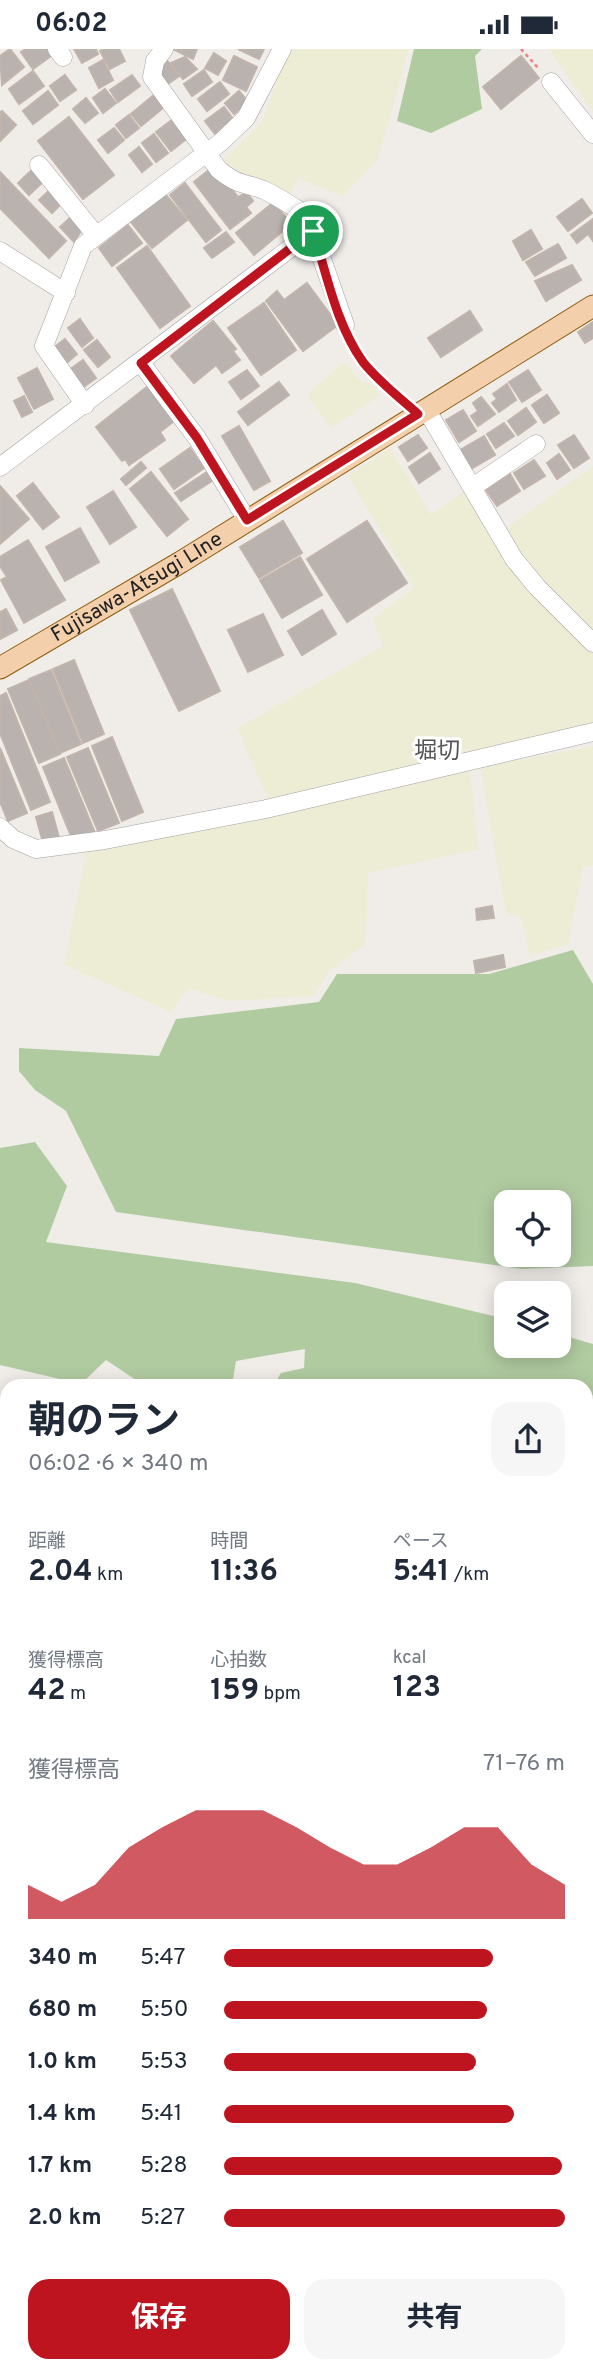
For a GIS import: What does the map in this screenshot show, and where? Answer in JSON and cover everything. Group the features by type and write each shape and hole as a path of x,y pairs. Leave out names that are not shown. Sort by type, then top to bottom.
{"main road":[{"name":"Fujisawa-Atsugi LIne","path":"0,668 247,520 593,306"}],"street":[{"path":"164,49 155,61 152,77 205,152 232,181 249,188 262,189 307,216 345,325"},
{"path":"85,405 44,346 83,246 246,118 282,49"},
{"path":"551,82 593,134"},
{"path":"39,165 95,234"},
{"path":"0,467 313,231"},
{"path":"0,251 66,293"},
{"path":"141,363 197,438 247,520"},
{"path":"422,411 473,487 514,559 537,587 593,643"},
{"path":"473,487 536,444"},
{"path":"0,827 13,839 36,849 105,840 266,809 593,732"}],"path":[{"path":"521,49 551,82"},
{"path":"345,325 364,363 422,411"}],"green space":[{"path":"288,49 409,49 378,159 343,196 299,179 289,196 243,177 223,160 262,122"},
{"path":"414,49 482,49 475,56 482,109 431,133 397,121"},
{"path":"549,49 593,49 593,113"},
{"path":"344,362 362,383 371,382 380,395 331,428 310,400 310,392"},
{"path":"390,448 431,515 464,491 502,552 593,649 593,728 269,802 237,728 383,646 373,619 414,587 348,476"},
{"path":"593,466 593,635 543,587 503,530"},
{"path":"593,746 593,865 583,868 568,944 530,956 521,917 506,914 480,767"},
{"path":"470,771 479,849 368,873 366,944 329,971 314,996 227,1001 188,988 171,1012 64,965 86,852"},
{"path":"573,950 593,984 593,1266 571,1267 571,1190 494,1190 494,1265 116,1212 66,1111 35,1090 19,1071 19,1048 159,1056 176,1019 319,1002 337,974 489,974"},
{"path":"35,1142 67,1186 46,1242 355,1283 494,1316 494,1358 571,1358 571,1338 593,1344 593,1379 277,1379 281,1373 304,1368 305,1349 236,1361 233,1379 134,1379 106,1360 86,1379 60,1379 0,1365 0,1148"},
{"path":"508,1267 569,1267 522,1269"}],"building":[{"path":"10,49 24,67 2,85 0,56"},
{"path":"26,49 52,49 55,53 33,69 21,52"},
{"path":"74,49 96,49 98,54 82,63"},
{"path":"119,49 125,61 110,69 100,51"},
{"path":"173,49 197,49 193,59"},
{"path":"238,49 264,49 259,59"},
{"path":"214,53 226,61 218,75 205,68"},
{"path":"234,56 257,67 246,91 223,80"},
{"path":"521,56 539,78 501,109 483,87"},
{"path":"185,57 197,69 183,79 171,63"},
{"path":"166,59 179,76 165,86 157,67"},
{"path":"103,60 113,80 99,88 89,68"},
{"path":"204,70 212,82 192,96 184,84"},
{"path":"33,71 44,86 19,104 9,89"},
{"path":"65,75 76,90 60,101 50,86"},
{"path":"132,75 140,86 118,102 110,90"},
{"path":"220,82 229,94 207,111 198,99"},
{"path":"105,89 116,103 103,113 93,98"},
{"path":"48,91 58,105 33,124 23,111"},
{"path":"239,91 248,102 234,114 225,103"},
{"path":"154,95 164,107 141,126 131,114"},
{"path":"86,98 98,113 85,123 73,109"},
{"path":"224,107 234,120 215,134 205,121"},
{"path":"2,111 16,125 0,141 0,113"},
{"path":"129,115 139,128 126,138 116,125"},
{"path":"69,117 114,175 83,199 38,141"},
{"path":"176,117 190,136 171,151 156,132"},
{"path":"114,128 124,140 108,153 98,140"},
{"path":"154,134 168,153 156,162 142,143"},
{"path":"139,147 152,164 142,172 129,155"},
{"path":"214,166 238,197 247,192 253,201 246,207 251,213 230,229 194,182"},
{"path":"33,169 44,181 29,195 18,183"},
{"path":"0,172 66,241 49,258 0,208"},
{"path":"185,183 221,230 206,242 170,195"},
{"path":"53,187 65,200 52,213 39,200"},
{"path":"160,188 187,220 152,248 126,216"},
{"path":"582,199 592,213 568,231 557,217"},
{"path":"274,202 291,224 254,255 236,233"},
{"path":"72,216 83,228 74,242 60,227"},
{"path":"593,219 593,241 588,234 577,243 571,235"},
{"path":"128,225 142,243 112,266 99,248"},
{"path":"531,230 542,249 523,260 513,241"},
{"path":"226,232 234,242 212,258 204,248"},
{"path":"558,244 566,258 535,276 526,262"},
{"path":"147,246 190,306 160,328 117,268"},
{"path":"572,265 581,280 546,301 535,281"},
{"path":"307,283 338,325 303,351 266,301 277,291 284,300"},
{"path":"264,303 296,350 261,375 228,328"},
{"path":"470,311 482,330 441,357 428,338"},
{"path":"80,319 93,338 82,347 68,328"},
{"path":"213,321 236,349 233,351 240,360 222,373 216,365 194,383 171,356"},
{"path":"593,322 593,338 585,343 578,332"},
{"path":"65,339 77,354 64,365 52,349"},
{"path":"97,340 110,357 98,367 84,350"},
{"path":"83,360 96,378 82,388 69,370"},
{"path":"37,368 53,399 34,409 18,378"},
{"path":"247,370 259,386 241,399 229,382"},
{"path":"528,370 541,390 522,402 509,382"},
{"path":"279,382 289,395 248,425 238,412"},
{"path":"152,383 178,418 160,432 165,440 129,465 125,459 122,461 96,427"},
{"path":"507,384 516,400 499,412 492,403 497,399 493,394"},
{"path":"547,395 559,413 544,423 532,405"},
{"path":"24,396 32,412 22,417 14,401"},
{"path":"481,397 495,414 478,426 471,416 478,411 473,403"},
{"path":"526,408 536,422 518,435 508,421"},
{"path":"463,410 476,431 459,442 446,420"},
{"path":"504,423 514,436 496,448 487,434"},
{"path":"239,426 270,481 254,490 222,436"},
{"path":"418,435 427,448 408,461 399,447"},
{"path":"574,435 589,458 574,468 558,445"},
{"path":"484,436 495,455 471,469 460,450"},
{"path":"190,448 204,468 174,489 160,469"},
{"path":"430,453 440,469 419,483 409,467"},
{"path":"559,454 570,470 557,479 547,463"},
{"path":"534,460 545,476 524,489 514,473"},
{"path":"141,462 146,468 126,485 121,479"},
{"path":"151,472 188,519 167,536 130,489"},
{"path":"207,472 212,481 181,501 175,493"},
{"path":"510,474 520,491 497,506 486,490"},
{"path":"33,483 59,517 43,529 17,496"},
{"path":"0,486 29,519 0,544"},
{"path":"113,491 136,527 110,544 87,507"},
{"path":"283,521 302,553 259,578 240,547"},
{"path":"367,521 407,583 347,622 307,559"},
{"path":"80,528 99,562 65,581 46,547"},
{"path":"28,540 65,600 24,623 1,580 7,577 0,566 0,557"},
{"path":"300,557 322,595 282,618 260,580"},
{"path":"172,589 220,691 179,711 130,610"},
{"path":"6,609 17,630 0,639 0,612"},
{"path":"322,610 336,634 302,655 288,631"},
{"path":"263,614 283,655 248,672 228,630"},
{"path":"74,660 104,734 83,743 53,669"},
{"path":"51,670 81,744 60,753 29,679"},
{"path":"29,680 60,754 39,763 8,689"},
{"path":"6,693 50,802 31,810 0,733 0,696"},
{"path":"112,737 143,812 122,821 92,746"},
{"path":"0,748 27,813 8,821 0,802"},
{"path":"88,748 119,823 98,831 67,757"},
{"path":"64,758 95,833 73,841 43,767"},
{"path":"52,812 60,841 44,846 36,817"},
{"path":"492,906 494,918 477,920 476,909"},
{"path":"503,955 505,967 476,973 474,961"}],"district":[{"name":"堀切","path":"437,752"}],"route":[{"path":"313,231 350,340 364,363 418,414 247,520 197,438 141,363 313,231"}]}
